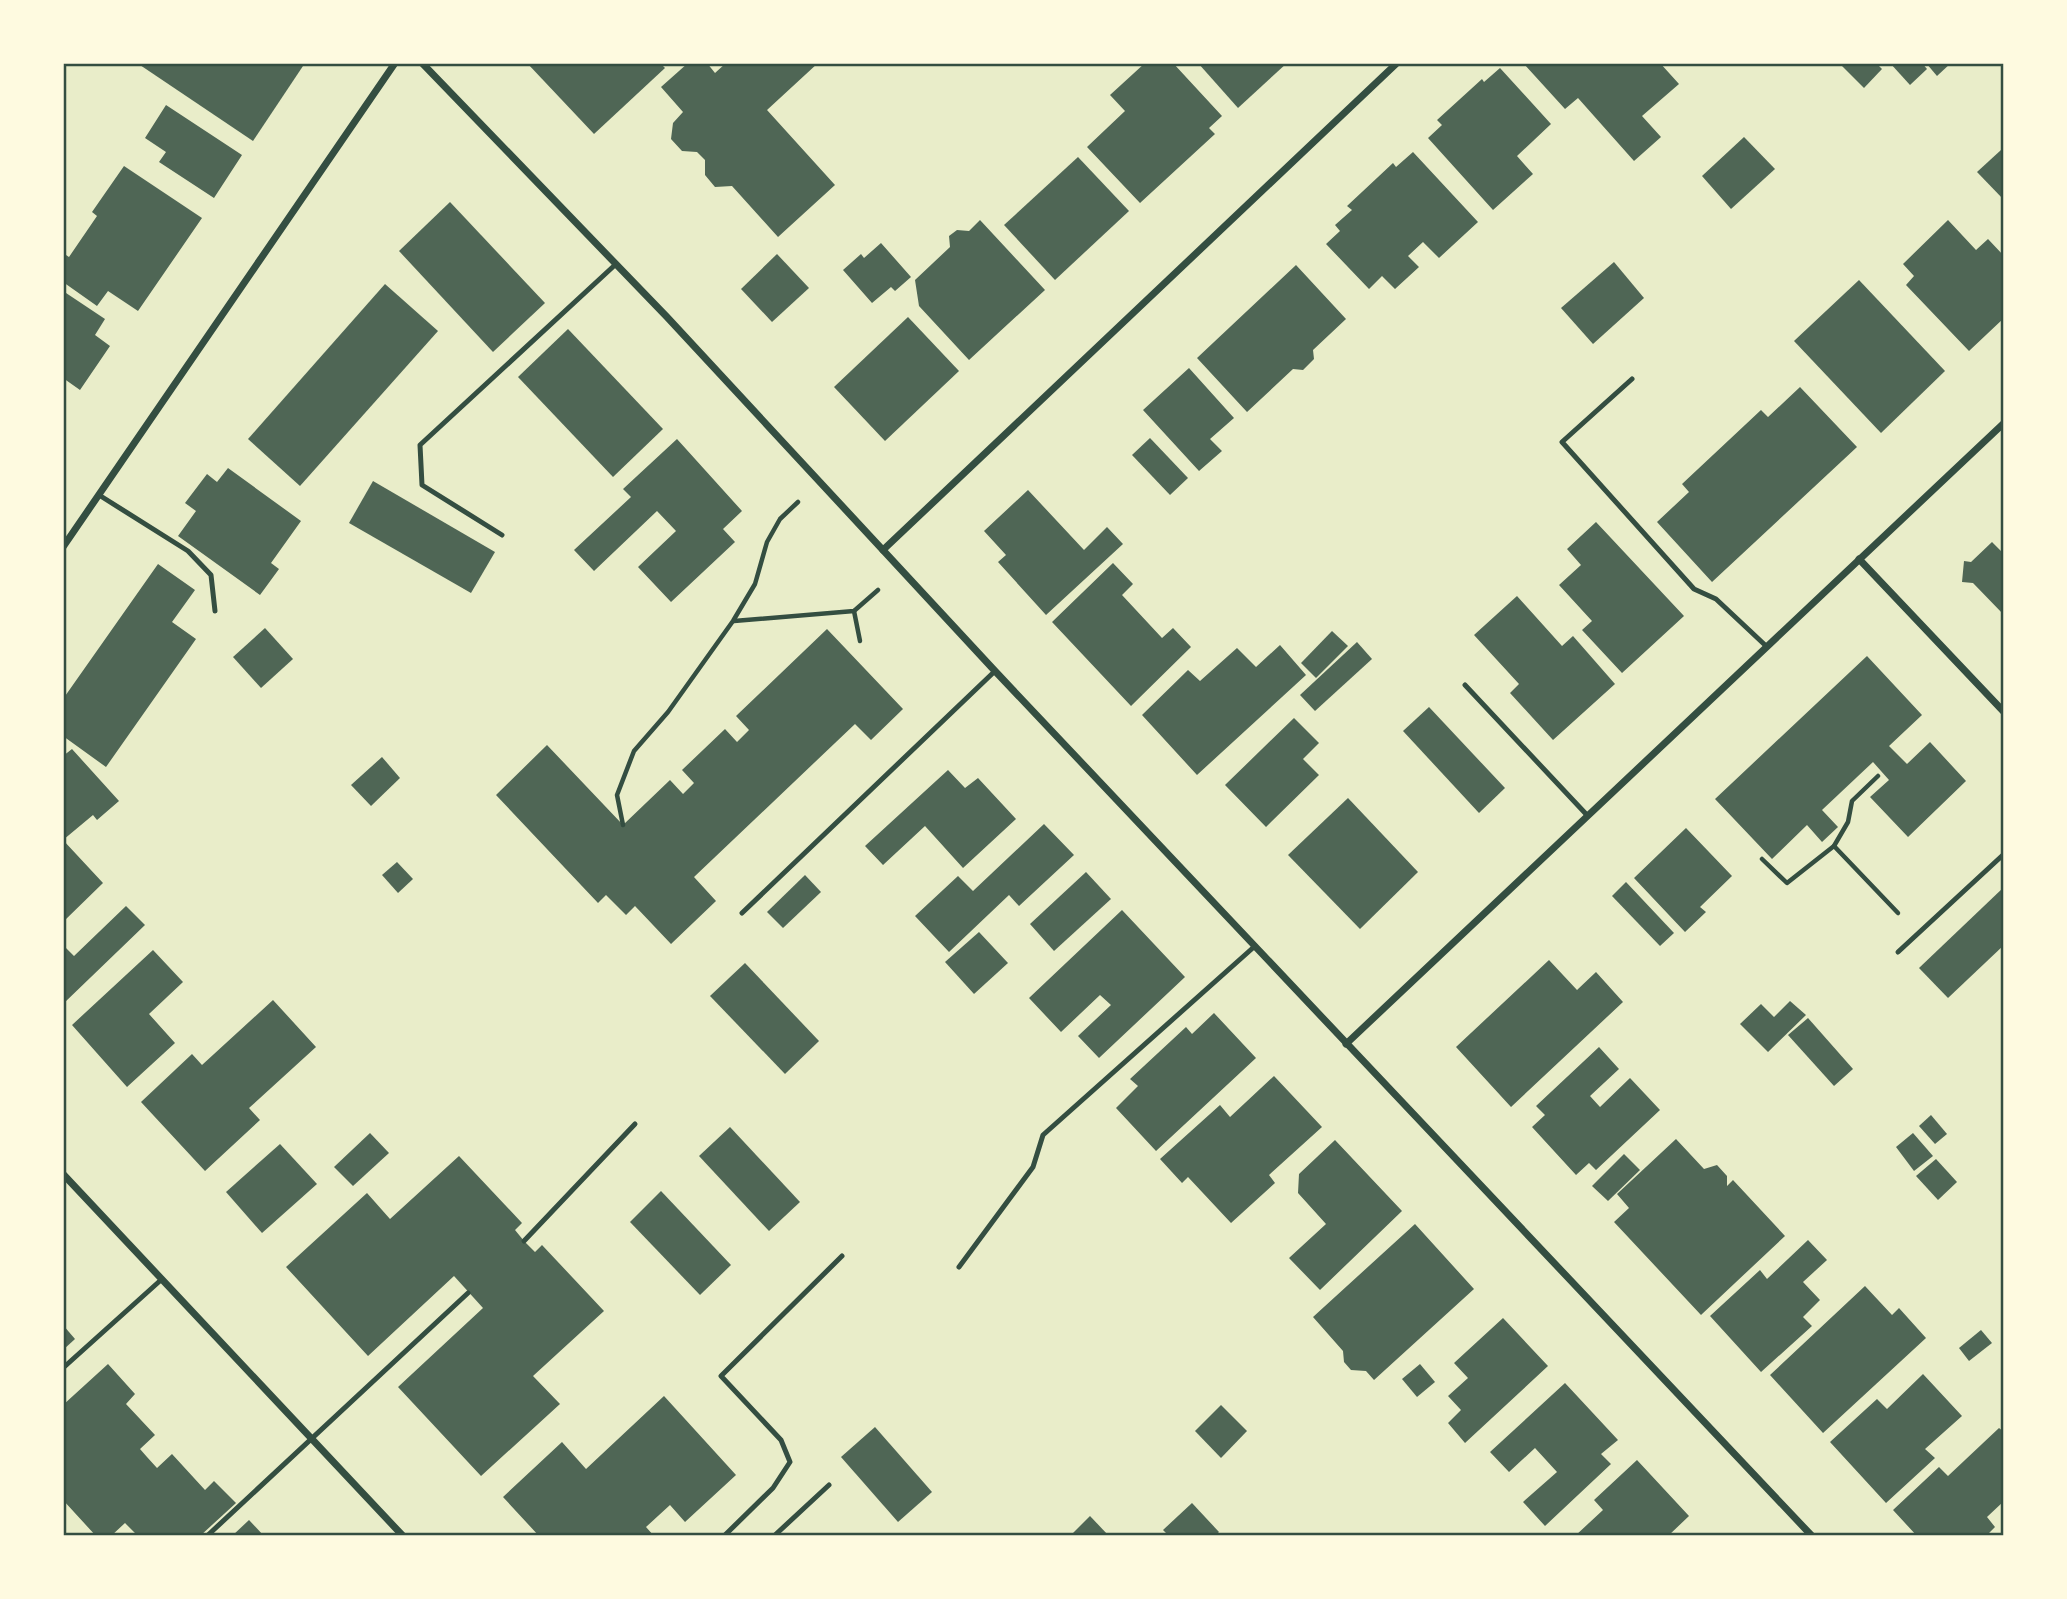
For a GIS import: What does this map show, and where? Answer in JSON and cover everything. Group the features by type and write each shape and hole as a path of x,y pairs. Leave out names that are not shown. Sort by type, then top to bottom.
{"street":[{"path":"63,547 395,63"},
{"path":"422,63 616,264 995,671 1812,1536"},
{"path":"883,550 1397,63"},
{"path":"1346,1044 1765,645 2004,423"},
{"path":"1859,559 2004,712"},
{"path":"63,1174 403,1536"}],"lane":[{"path":"502,535 422,485 420,445 616,264"},
{"path":"1632,379 1562,442 1694,589 1716,599 1765,645"},
{"path":"99,495 188,551 211,575 215,611"},
{"path":"743,913 995,671"},
{"path":"1465,685 1586,814"},
{"path":"1899,952 2004,854"},
{"path":"959,1266 1033,1167 1043,1135 1255,946"},
{"path":"524,1241 635,1124"},
{"path":"724,1536 773,1488 790,1462 781,1440 721,1376 842,1256"},
{"path":"63,1368 162,1279"},
{"path":"207,1536 468,1293"},
{"path":"774,1536 829,1485"}],"path":[{"path":"623,825 617,795 634,751 668,712 733,621 755,584 767,542 780,519 819,483"},
{"path":"733,621 854,611 901,569"},
{"path":"854,611 860,641"},
{"path":"1762,859 1787,883 1834,846 1848,822 1852,801 1878,776"},
{"path":"1834,846 1917,934"}],"building":[{"path":"137,63 305,63 253,141"},
{"path":"527,63 660,63 665,68 594,134"},
{"path":"688,63 707,63 715,73 726,63 818,63 767,110 835,185 778,237 732,186 715,187 705,175 705,160 697,152 682,151 671,139 673,123 683,112 661,87"},
{"path":"1145,63 1173,63 1222,116 1209,128 1215,134 1140,203 1087,147 1125,111 1110,95"},
{"path":"1198,63 1287,63 1238,108"},
{"path":"1523,63 1660,63 1679,84 1642,116 1661,137 1634,161 1578,98 1565,109"},
{"path":"1839,63 1876,63 1882,69 1864,88"},
{"path":"1890,63 1922,63 1927,69 1910,85"},
{"path":"1926,63 1951,63 1937,76"},
{"path":"1500,68 1551,124 1517,156 1533,174 1493,210 1428,138 1442,125 1437,120 1482,79 1484,82"},
{"path":"166,105 242,155 214,198 159,162 166,152 145,138"},
{"path":"1744,137 1775,169 1731,209 1702,176"},
{"path":"2001,150 2004,153 2004,200 1977,172"},
{"path":"1413,152 1478,222 1439,258 1423,242 1408,256 1419,267 1395,289 1382,276 1369,289 1326,244 1340,231 1335,225 1352,210 1347,206 1393,163 1396,167"},
{"path":"1078,157 1129,211 1055,280 1004,225"},
{"path":"124,166 202,218 138,311 108,291 97,306 63,282 63,253 69,257 97,216 92,212"},
{"path":"450,202 545,303 493,352 399,251"},
{"path":"980,220 1045,290 969,360 919,306 915,280 950,247 949,236 957,230 969,231"},
{"path":"1948,220 1976,250 1988,239 2004,256 2004,318 1969,351 1906,285 1914,276 1903,264"},
{"path":"881,243 911,277 895,291 891,287 872,303 843,270 861,254 864,258"},
{"path":"777,254 809,288 772,322 741,289"},
{"path":"1614,262 1644,298 1593,344 1561,308"},
{"path":"1296,265 1346,319 1313,350 1314,359 1303,370 1293,369 1247,412 1197,358"},
{"path":"1859,280 1945,371 1881,433 1794,341"},
{"path":"385,284 438,331 300,486 248,439"},
{"path":"63,291 105,319 95,335 110,346 80,390 63,378"},
{"path":"908,317 959,371 885,441 834,387"},
{"path":"568,329 663,429 613,477 518,377"},
{"path":"1189,368 1234,418 1210,439 1222,451 1199,471 1143,410"},
{"path":"1800,387 1857,447 1712,582 1657,522 1689,492 1682,484 1761,410 1768,417"},
{"path":"1150,438 1188,478 1170,495 1132,455"},
{"path":"677,439 742,511 723,529 735,542 671,602 638,567 676,531 657,511 594,571 574,550 631,497 623,489"},
{"path":"228,468 301,521 271,563 279,569 260,595 178,536 196,511 185,503 207,474 217,482"},
{"path":"373,481 495,552 471,593 349,523"},
{"path":"1028,490 1084,550 1107,527 1123,544 1046,615 998,562 1006,555 984,531"},
{"path":"1596,522 1684,616 1622,673 1582,630 1592,621 1559,585 1581,565 1567,549"},
{"path":"1992,542 2004,554 2004,615 1973,583 1962,582 1964,561 1971,562"},
{"path":"1113,563 1133,584 1122,595 1162,638 1173,628 1191,647 1131,706 1052,622"},
{"path":"158,564 195,590 172,622 196,639 106,767 63,736 63,699"},
{"path":"1517,596 1562,646 1573,636 1615,684 1553,740 1510,693 1519,684 1474,635"},
{"path":"265,628 293,659 261,688 233,657"},
{"path":"827,629 903,709 871,740 855,724 694,877 716,901 671,944 635,906 626,915 606,895 598,903 496,795 547,745 623,825 670,780 683,794 694,783 682,770 725,729 737,742 749,730 736,716"},
{"path":"1332,631 1348,646 1316,678 1301,663"},
{"path":"1357,642 1372,659 1315,711 1300,695"},
{"path":"1280,645 1306,675 1197,775 1142,715 1188,670 1200,681 1237,648 1256,667"},
{"path":"1867,656 1922,715 1889,746 1907,764 1930,742 1966,781 1908,837 1870,797 1889,780 1873,762 1822,810 1838,827 1822,842 1807,825 1772,859 1715,799"},
{"path":"1429,707 1505,788 1479,813 1403,731"},
{"path":"1294,718 1319,743 1303,759 1319,775 1266,827 1225,785"},
{"path":"72,749 119,801 97,820 93,815 63,840 63,756"},
{"path":"382,757 400,778 371,806 351,785"},
{"path":"948,770 965,788 978,778 1016,819 963,868 925,826 883,865 865,846"},
{"path":"1348,798 1418,872 1360,929 1288,855"},
{"path":"1044,824 1074,855 1019,906 1009,895 949,952 915,916 958,876 973,891"},
{"path":"1686,828 1732,876 1700,907 1706,912 1685,932 1634,878"},
{"path":"63,840 103,883 63,922"},
{"path":"397,862 413,879 398,893 382,875"},
{"path":"1086,872 1111,899 1054,951 1030,924"},
{"path":"805,875 821,892 783,928 767,912"},
{"path":"1626,882 1674,933 1660,946 1612,896"},
{"path":"2004,887 2004,945 1948,998 1919,968"},
{"path":"126,906 145,925 63,1004 63,945 74,956"},
{"path":"1122,910 1185,977 1099,1058 1078,1036 1111,1005 1100,995 1061,1032 1029,998"},
{"path":"979,932 1008,963 974,994 945,962"},
{"path":"153,950 183,982 149,1014 175,1043 127,1087 72,1025"},
{"path":"1549,960 1577,990 1596,972 1623,1002 1511,1107 1456,1047"},
{"path":"745,963 819,1041 785,1074 710,996"},
{"path":"273,1000 316,1047 249,1108 260,1120 205,1171 141,1102 192,1054 202,1065"},
{"path":"1790,1001 1806,1015 1768,1052 1740,1024 1761,1004 1774,1017"},
{"path":"1214,1013 1256,1058 1156,1151 1116,1108 1138,1086 1130,1079 1186,1027 1192,1034"},
{"path":"1808,1018 1853,1069 1834,1086 1788,1035"},
{"path":"1599,1047 1619,1069 1590,1096 1600,1107 1630,1078 1660,1110 1596,1170 1589,1163 1576,1175 1532,1127 1545,1115 1536,1106"},
{"path":"1274,1076 1322,1127 1269,1175 1275,1183 1231,1223 1188,1177 1182,1183 1160,1159 1220,1105 1230,1117"},
{"path":"1931,1115 1947,1134 1935,1144 1919,1126"},
{"path":"730,1127 800,1202 769,1231 699,1156"},
{"path":"370,1133 389,1153 353,1186 334,1167"},
{"path":"1913,1133 1933,1156 1914,1171 1896,1147"},
{"path":"1676,1139 1704,1169 1717,1165 1727,1176 1727,1186 1733,1180 1785,1236 1701,1315 1614,1222 1629,1208 1617,1194"},
{"path":"1335,1140 1402,1211 1320,1290 1289,1258 1326,1224 1298,1193 1299,1174"},
{"path":"280,1144 317,1184 262,1233 226,1192"},
{"path":"1624,1154 1640,1170 1608,1201 1592,1186"},
{"path":"459,1156 522,1223 515,1230 524,1241 535,1252 542,1245 604,1311 533,1376 560,1404 481,1476 398,1387 483,1308 454,1276 368,1356 286,1267 367,1193 390,1219"},
{"path":"1936,1159 1957,1182 1938,1200 1916,1176"},
{"path":"661,1191 731,1265 700,1295 630,1222"},
{"path":"1415,1224 1474,1289 1374,1380 1366,1371 1351,1370 1344,1362 1343,1351 1313,1317"},
{"path":"1808,1240 1827,1260 1803,1282 1820,1300 1803,1317 1812,1326 1761,1372 1710,1316 1760,1270 1767,1279"},
{"path":"1865,1286 1892,1315 1899,1308 1926,1338 1823,1433 1770,1375"},
{"path":"1503,1318 1548,1366 1465,1443 1448,1423 1461,1410 1448,1396 1468,1378 1454,1363"},
{"path":"63,1325 75,1339 63,1350"},
{"path":"1981,1330 1992,1343 1969,1361 1959,1348"},
{"path":"108,1364 135,1394 126,1404 155,1435 140,1449 157,1468 172,1454 205,1490 214,1481 236,1503 200,1536 138,1536 125,1523 111,1536 96,1536 63,1500 63,1405"},
{"path":"1420,1364 1435,1382 1417,1397 1402,1379"},
{"path":"1923,1374 1962,1416 1925,1449 1935,1458 1886,1503 1830,1442 1877,1399 1887,1409"},
{"path":"1565,1383 1618,1440 1601,1454 1611,1464 1545,1526 1523,1502 1557,1472 1535,1448 1509,1472 1490,1452"},
{"path":"664,1396 736,1475 685,1522 670,1505 646,1527 654,1536 539,1536 503,1497 562,1442 586,1469"},
{"path":"1221,1405 1247,1431 1221,1458 1195,1431"},
{"path":"875,1427 932,1492 898,1522 841,1457"},
{"path":"1999,1428 2004,1432 2004,1501 1987,1517 1995,1527 1986,1536 1917,1536 1893,1510 1939,1467 1948,1476"},
{"path":"1637,1460 1689,1516 1668,1536 1575,1536 1603,1510 1594,1500"},
{"path":"1192,1503 1219,1532 1215,1536 1169,1536 1163,1530"},
{"path":"1090,1516 1109,1536 1070,1536"},
{"path":"249,1520 264,1536 232,1536"}]}
